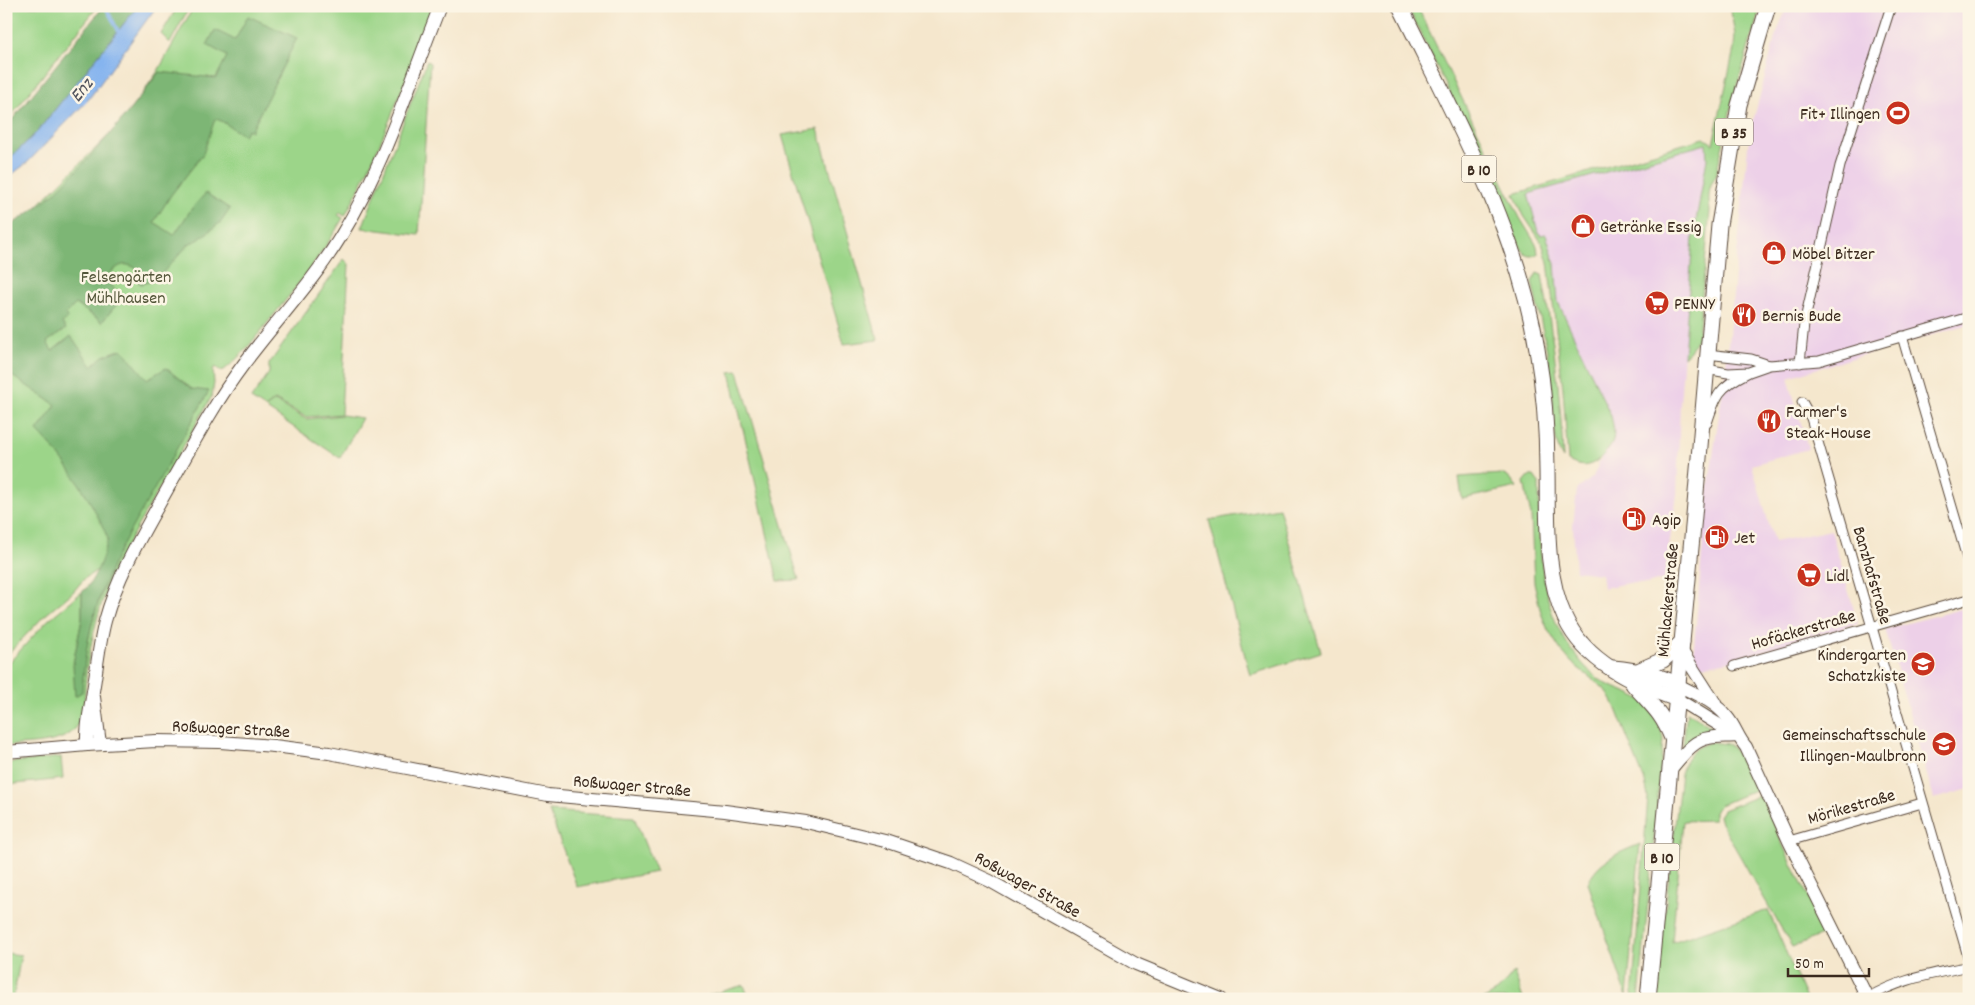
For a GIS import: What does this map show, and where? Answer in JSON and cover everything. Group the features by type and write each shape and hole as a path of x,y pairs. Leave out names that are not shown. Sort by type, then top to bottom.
{"main road":[{"name":"B 10","path":"1400,6 1490,192 1516,260 1532,322 1542,379 1550,558 1558,601 1565,619 1582,644 1594,657 1613,668 1677,692 1648,999"},
{"name":"B 35","path":"1706,370 1718,225 1739,105 1768,6"},
{"name":"Mühlackerstraße","path":"1677,692 1706,370"},
{"path":"1673,740 1664,719 1634,675 1663,660 1682,646"}],"street":[{"path":"93,744 98,714 93,692 96,670 105,621 116,588 135,549 220,399 247,360 317,270 340,237 358,206 381,160 440,6"},
{"path":"1800,363 1804,324 1840,166 1890,6"},
{"path":"1700,442 1714,402 1721,389 1749,372 1769,365 1826,359 1969,317"},
{"path":"1902,336 1969,565"},
{"path":"1707,354 1751,359 1769,365"},
{"path":"1706,370 1728,373 1749,372"},
{"name":"Banzhafstraße","path":"1802,402 1811,418 1969,960"},
{"name":"Hofäckerstraße","path":"1734,666 1969,599"},
{"path":"1682,646 1716,706 1731,722 1737,736"},
{"path":"1677,692 1716,706"},
{"path":"1677,692 1737,736 1746,747 1789,841 1868,998 1886,987 1901,982 1969,966"},
{"path":"1670,770 1699,741 1709,738 1737,736"},
{"name":"Roßwager Straße","path":"6,752 93,744 165,742 220,742 274,746 329,753 548,795 741,813 806,822 849,831 951,863 990,881 1136,964 1221,999"},
{"name":"Mörikestraße","path":"1789,841 1922,803"}],"shaded area":[{"path":"1787,6 1969,6 1969,324 1788,377 1808,449 1752,465 1774,542 1831,530 1858,624 1734,660 1698,667 1693,658 1707,496 1725,375 1749,137 1775,38"},
{"path":"1706,143 1707,159 1693,238 1680,404 1677,494 1664,579 1647,584 1628,583 1603,588 1601,574 1576,571 1573,526 1577,490 1593,477 1602,456 1613,440 1614,428 1611,416 1558,302 1555,264 1546,234 1541,235 1538,232 1528,194"},
{"name":"Gemeinschaftsschule Illingen-Maulbronn","path":"1969,607 1969,789 1934,799 1885,629"}],"green space":[{"path":"6,6 98,6 6,122"},
{"path":"104,6 138,6 37,132 6,162 6,127"},
{"path":"178,6 190,6 170,43 161,34"},
{"name":"Felsengärten Mühlhausen","path":"194,6 433,6 382,139 345,216 340,213 338,215 343,218 335,232 288,297 248,347 224,370 220,371 215,367 213,370 212,396 132,536 104,596 90,649 82,715 79,723 69,734 52,741 6,746 6,666 47,621 82,592 82,619 73,664 83,670 95,612 116,557 84,579 73,592 43,617 6,656 6,230 26,217 122,122 158,71"},
{"path":"1407,6 1417,6 1520,218 1537,246 1538,254 1529,256 1520,246 1484,162"},
{"path":"1730,6 1761,6 1732,103 1716,176 1710,188 1710,211 1698,336 1690,351 1684,357 1693,238 1707,159 1706,144 1528,194 1538,232 1541,235 1546,234 1555,264 1558,302 1611,416 1613,425 1613,440 1603,456 1592,464 1583,466 1575,464 1568,461 1563,389 1548,262 1542,243 1524,216 1514,194 1704,138 1713,144 1734,49 1735,35"},
{"path":"248,16 297,38 251,131 248,129 244,135 215,119 203,154 171,195 154,222 174,235 192,208 206,193 230,209 221,222 198,240 190,243 156,280 141,284 138,282 144,275 138,270 128,265 119,266 105,278 122,298 102,322 76,304 65,314 68,318 62,323 66,329 47,342 52,351 71,336 92,366 103,356 122,349 147,379 166,368 192,389 209,391 114,562 102,591 91,627 85,659 82,692 75,696 73,664 82,619 82,592 87,588 95,575 108,539 95,510 78,482 58,454 37,431 56,405 6,372 6,229 53,194 82,165 109,135 159,72 216,78 227,56 207,45 215,30 235,40"},
{"path":"427,61 430,63 419,235 362,228"},
{"path":"818,129 878,340 844,344 782,135"},
{"path":"344,259 349,264 341,414 306,417 275,400 265,408 251,399 269,373 269,364"},
{"path":"1537,273 1542,275 1553,343 1563,458 1556,440 1549,365 1532,282"},
{"path":"738,371 799,580 778,581 730,372"},
{"path":"275,401 306,419 342,415 362,418 340,458 265,408"},
{"path":"1502,474 1511,479 1517,487 1462,499 1459,477"},
{"path":"1529,476 1534,476 1539,483 1543,572 1553,615 1562,635 1581,662 1596,677 1646,703 1662,733 1663,740 1639,999 1632,999 1648,797 1645,782 1614,704 1606,690 1572,663 1560,649 1548,630 1541,613 1534,582 1531,516 1524,482"},
{"path":"1279,508 1321,652 1250,675 1209,520"},
{"path":"1687,712 1718,731 1683,745"},
{"path":"1710,742 1729,744 1746,763 1759,786 1757,789 1720,805 1714,811 1714,820 1683,821 1672,942 1768,910 1806,999 1655,999 1681,773 1691,753"},
{"path":"61,757 63,779 6,785 6,763"},
{"path":"1761,795 1785,850 1826,933 1792,947 1721,823 1719,816 1723,810"},
{"path":"549,811 634,817 656,872 577,887"},
{"path":"1640,844 1627,997 1588,883 1597,868 1603,863 1617,854"},
{"path":"6,953 21,955 13,999 6,999"},
{"path":"1514,972 1523,999 1484,999 1498,991"},
{"path":"744,985 749,999 711,999 709,995"}],"water":[{"name":"Enz","path":"138,6 157,6 88,100 28,162 6,179 6,162 37,132"}],"waterway":[{"path":"105,6 120,34"}],"place":[{"name":"Fit+ Illingen","path":"1898,113"},
{"name":"Getränke Essig","path":"1583,226"},
{"name":"Möbel Bitzer","path":"1774,253"},
{"name":"PENNY","path":"1657,303"},
{"name":"Bernis Bude","path":"1744,315"},
{"name":"Farmer's Steak-House","path":"1769,421"},
{"name":"Agip","path":"1634,519"},
{"name":"Jet","path":"1717,537"},
{"name":"Lidl","path":"1809,575"},
{"name":"Kindergarten Schatzkiste","path":"1923,664"},
{"name":"Gemeinschaftsschule Illingen-Maulbronn","path":"1944,744"}]}
